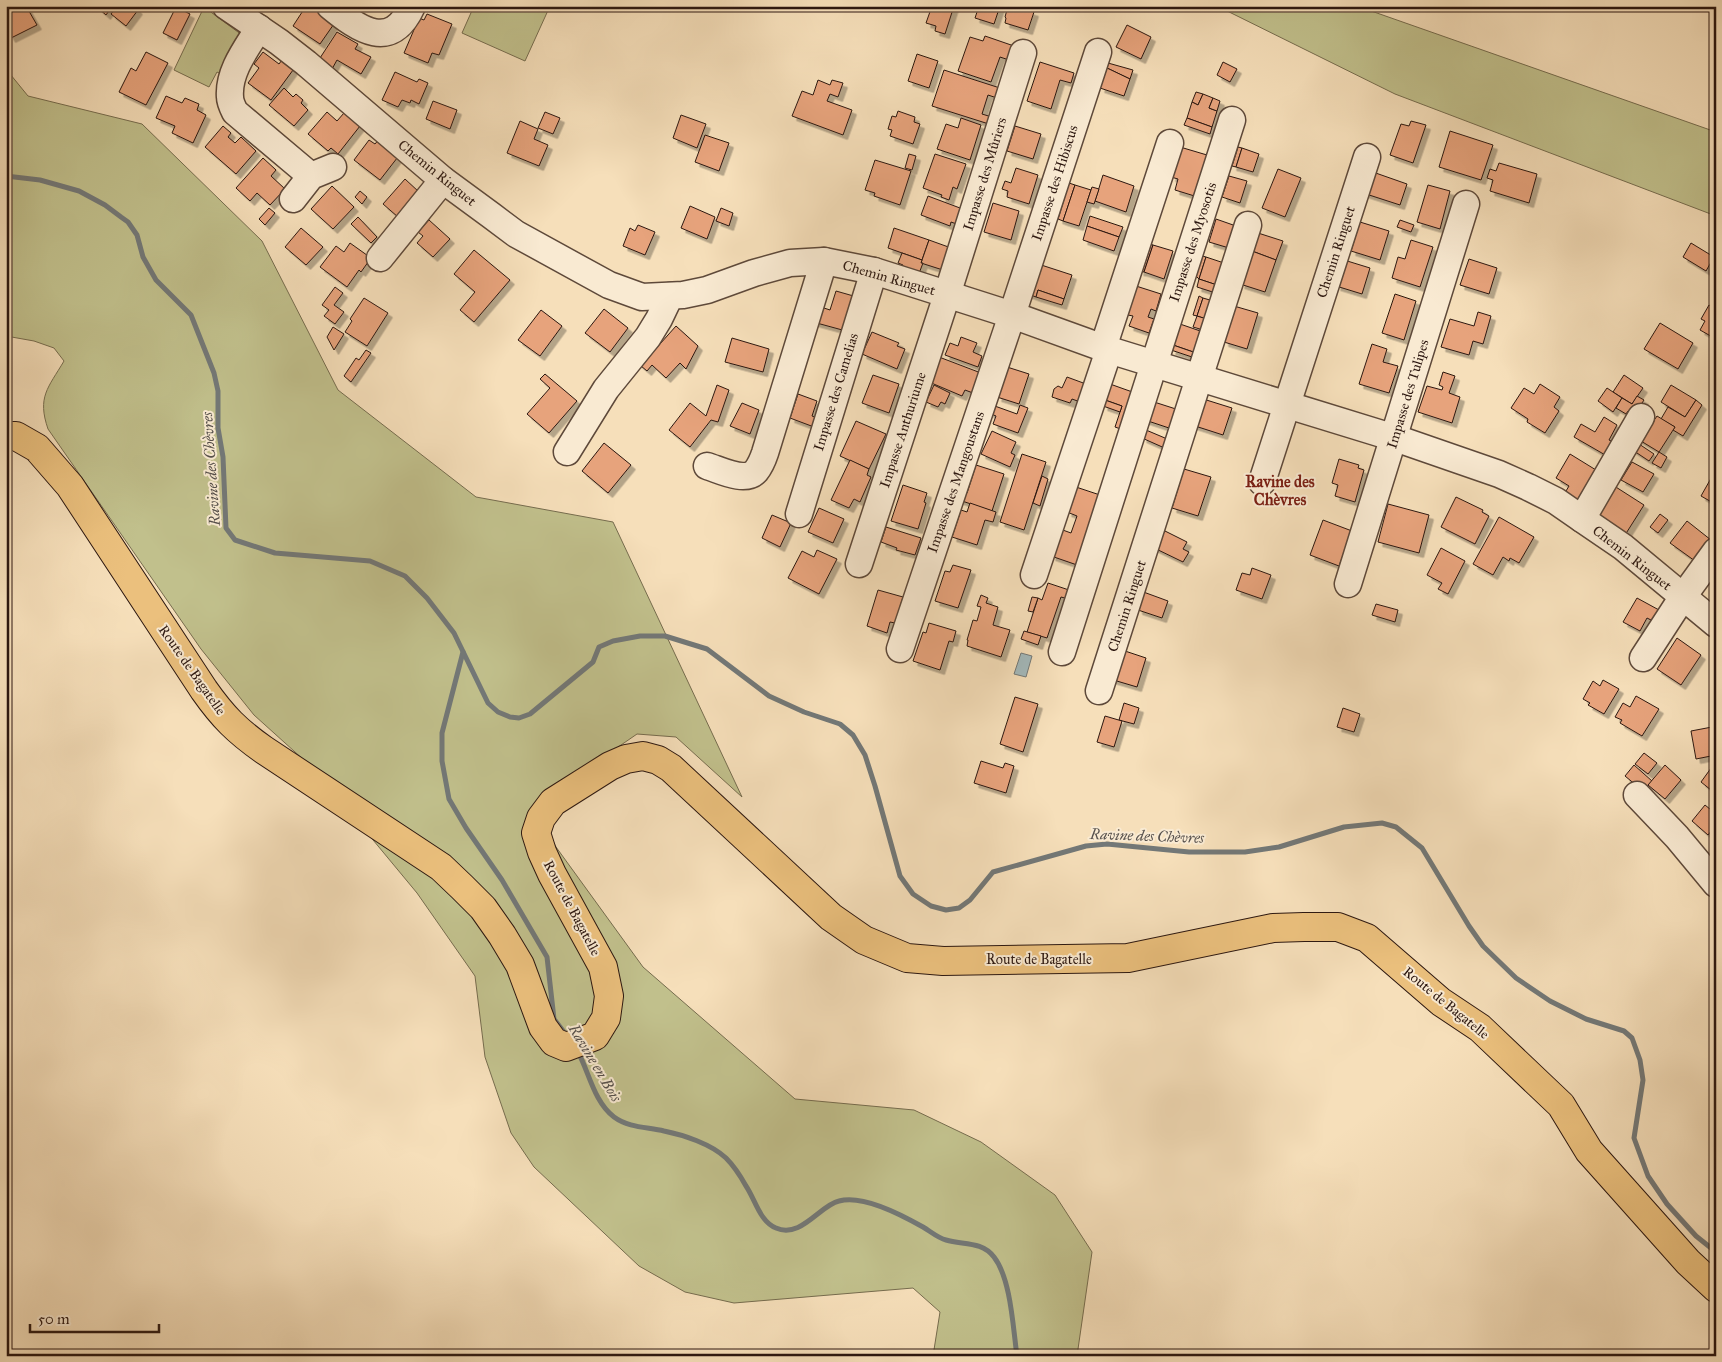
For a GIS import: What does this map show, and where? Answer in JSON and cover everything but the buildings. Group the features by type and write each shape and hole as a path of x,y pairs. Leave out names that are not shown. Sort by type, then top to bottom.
{"main road":[{"name":"Route de Bagatelle","path":"6,436 16,436 38,448 70,486 222,715 243,735 264,750 440,867 483,908 520,965 543,1027 554,1042 566,1047 595,1036 606,1018 609,996 603,967 552,874 536,833 541,818 553,802 610,766 626,759 643,756 658,760 671,768 831,917 864,940 907,958 943,960 1128,958 1273,928 1304,926 1338,927 1367,938 1441,1002 1480,1028 1561,1105 1589,1151 1688,1262 1716,1288"}],"street":[{"name":"Chemin Ringuet","path":"226,6 306,63 442,180 516,234 610,285 642,297 670,296 707,290 754,273 790,264 824,261 874,271 1012,315 1106,349 1395,438 1499,474 1556,501 1582,518 1623,547 1682,598 1716,624"},
{"path":"330,6 367,31 381,34 393,31 402,24 412,6"},
{"path":"259,28 242,55 232,77 230,99 235,112 322,172 293,199"},
{"name":"Impasse des Hibiscus","path":"1012,315 1098,52"},
{"name":"Impasse des Mûriers","path":"948,295 1023,53"},
{"name":"Impasse des Myosotis","path":"1154,364 1232,120"},
{"path":"1034,575 1170,143"},
{"name":"Chemin Ringuet","path":"1262,482 1367,156"},
{"path":"380,258 442,180"},
{"name":"Impasse des Tulipes","path":"1348,584 1395,438 1466,204"},
{"name":"Chemin Ringuet","path":"1099,691 1248,225"},
{"path":"707,466 737,476 748,476 755,472 760,464 824,261"},
{"name":"Impasse des Camelias","path":"799,514 874,271"},
{"name":"Impasse Anthuriume","path":"859,564 948,295"},
{"path":"567,452 606,389 648,337 670,296"},
{"name":"Impasse des Mangoustans","path":"900,649 1012,315"},
{"path":"1062,652 1154,364"},
{"name":"Chemin Ringuet","path":"1582,518 1641,417"},
{"path":"1682,598 1716,551"},
{"name":"Chemin Ringuet","path":"1644,658 1682,598"},
{"path":"1637,794 1677,837 1716,884"}],"shaded area":[{"path":"474,6 550,6 525,61 462,33"},
{"path":"1217,6 1357,6 1716,132 1716,216 1395,94"},
{"path":"204,7 242,35 227,77 217,72 209,87 174,70"},
{"path":"6,69 28,96 142,124 262,241 338,390 476,497 613,522 742,797 676,737 637,734 547,796 544,824 556,847 643,967 795,1099 914,1110 981,1142 1055,1195 1092,1252 1077,1356 933,1356 940,1312 913,1288 734,1303 685,1292 639,1266 534,1167 511,1133 485,1057 475,976 417,893 315,770 254,715 201,649 48,429 44,401 49,386 64,361 54,348 34,341 6,336"},
{"path":"1021,653 1032,656 1026,677 1014,674"}],"waterway":[{"name":"Ravine des Chèvres","path":"6,176 40,180 79,191 105,205 128,222 137,235 143,257 156,280 191,315 214,373 218,391 218,428 223,457 226,528 235,540 275,553 370,561 405,576 427,598 454,633 488,703 498,712 510,717 519,718 530,714 593,662 599,647 613,641 640,636 665,636 707,649 769,696 804,712 840,724 853,735 865,755 900,876 913,894 931,906 946,910 959,908 970,900 993,872 1086,846 1107,844 1189,852 1245,852 1279,847 1344,827 1382,823 1396,827 1422,848 1483,946 1516,978 1550,1001 1586,1019 1624,1031 1632,1038 1640,1060 1643,1080 1634,1138 1648,1176 1667,1204 1696,1236 1716,1252"},
{"name":"Ravine en Bois","path":"463,652 442,733 442,761 449,799 466,828 502,880 547,957 554,1019 567,1036"},
{"name":"Ravine en Bois","path":"578,1052 597,1095 607,1111 620,1121 680,1135 705,1144 720,1153 729,1161 739,1175 762,1216 770,1225 776,1228 794,1229 832,1204 839,1201 859,1200 894,1212 943,1239 984,1248 1000,1266 1008,1291 1017,1356"}],"district":[{"name":"Ravine des Chèvres","path":"1280,490"}]}
